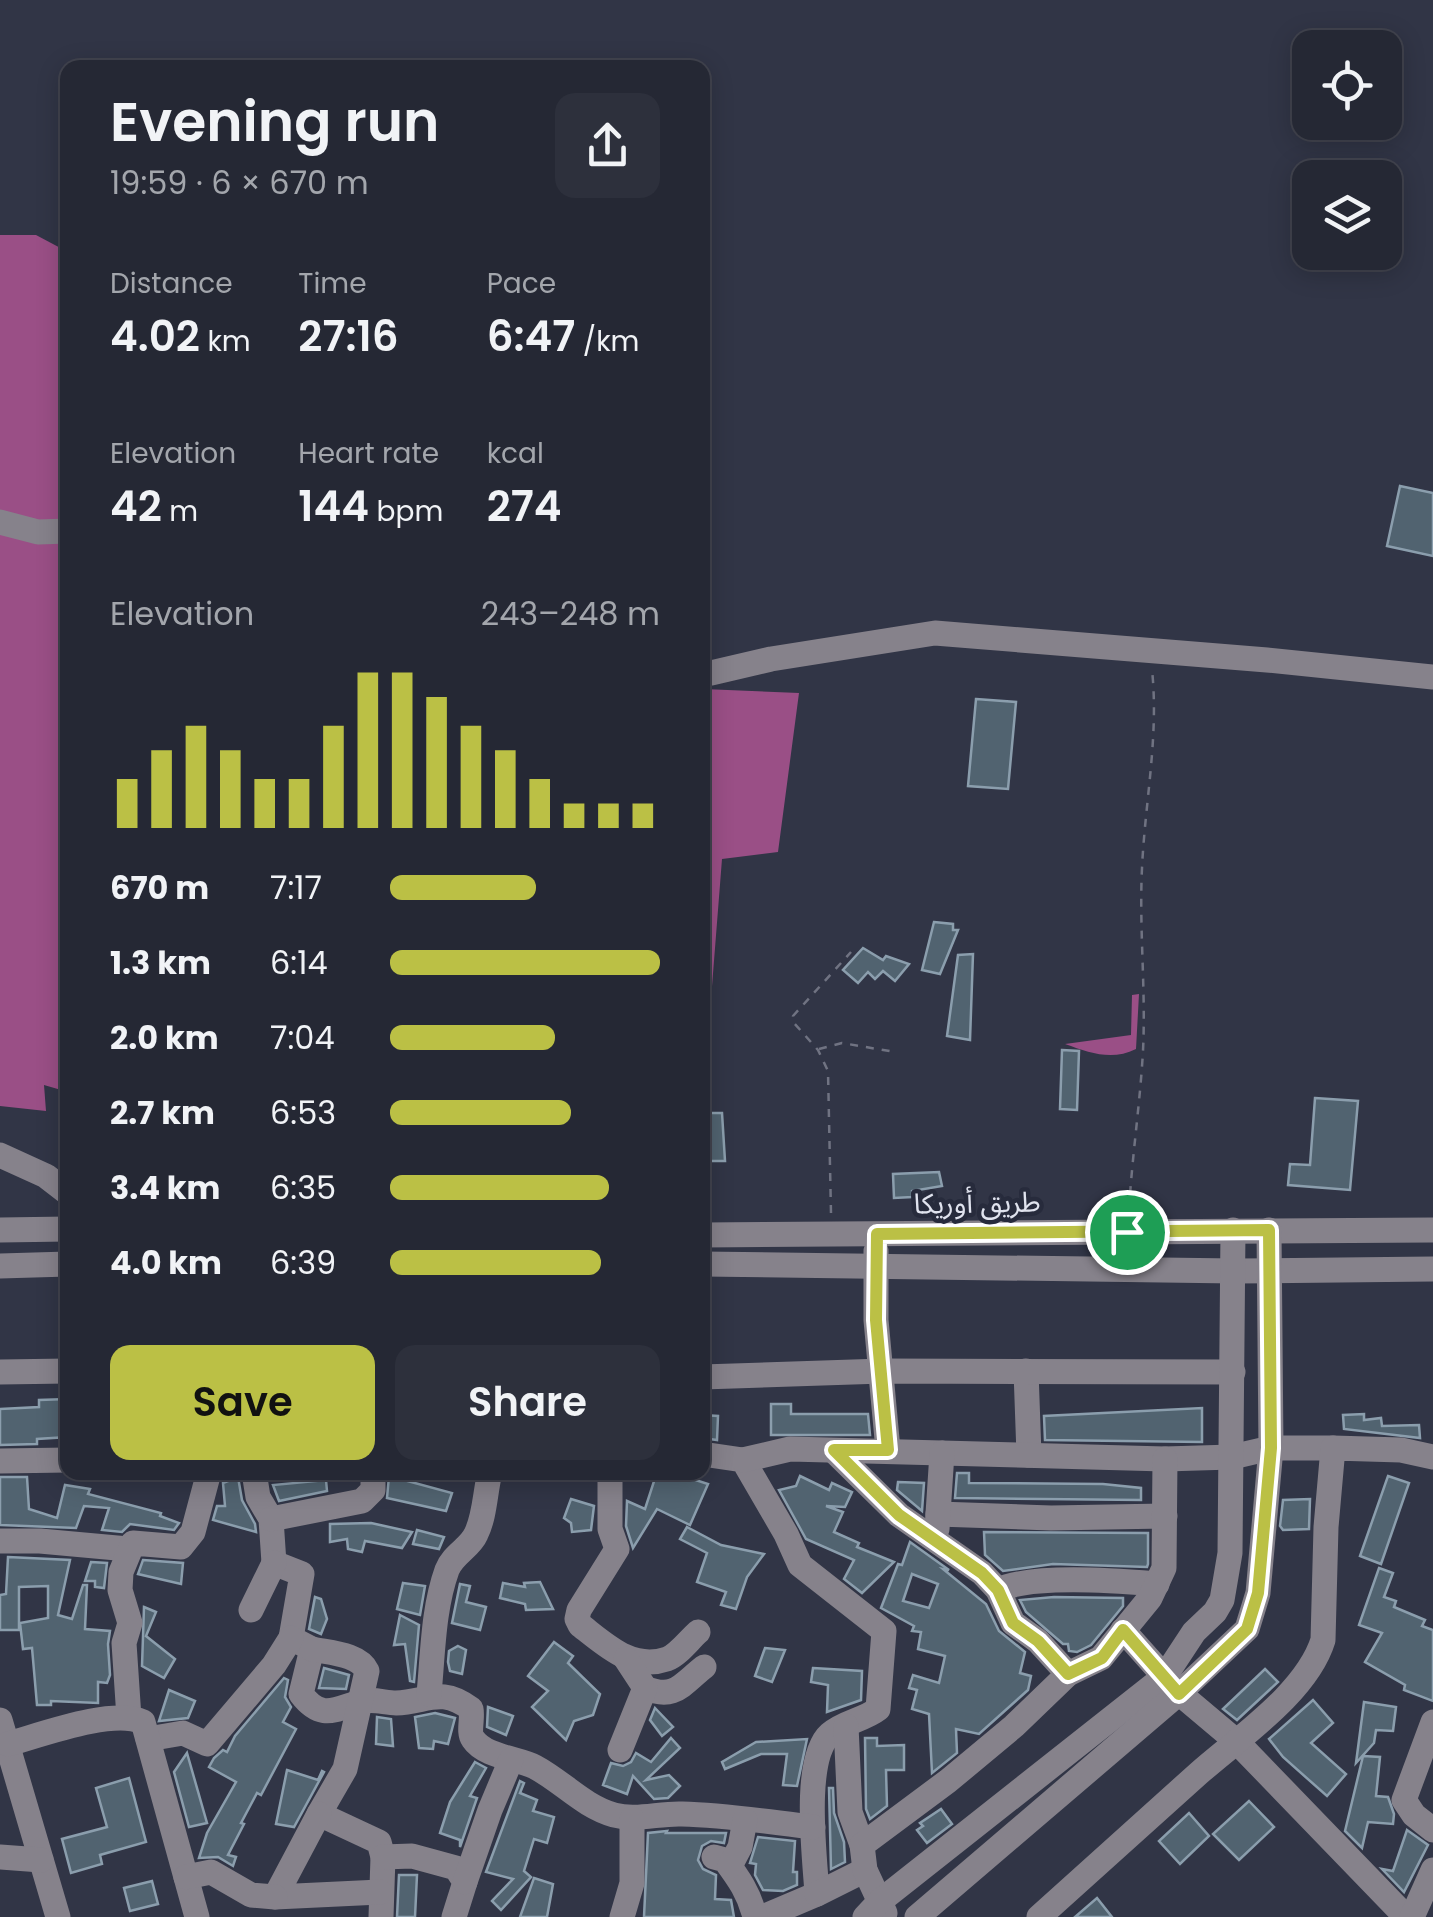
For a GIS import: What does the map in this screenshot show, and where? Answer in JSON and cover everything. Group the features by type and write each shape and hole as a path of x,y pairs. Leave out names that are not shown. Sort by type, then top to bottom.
{"street":[{"path":"0,522 38,532 60,531"},
{"path":"711,673 771,659 934,634 1433,677"},
{"path":"0,1155 60,1187"},
{"path":"0,1230 60,1229"},
{"path":"917,1917 1172,1685 1194,1632 1222,1600 1230,1553 1233,1230"},
{"path":"846,1726 850,1812 877,1912 1235,1641 1253,1616 1271,1448 1269,1230"},
{"name":"طريق أوريكا","path":"710,1235 1433,1230"},
{"path":"877,1234 876,1320 888,1450"},
{"path":"0,1266 60,1264"},
{"path":"710,1264 1235,1271 1433,1269"},
{"path":"710,1376 883,1370 1234,1372"},
{"path":"0,1372 60,1371"},
{"path":"1026,1372 1029,1455"},
{"path":"710,1455 743,1460 790,1449 1165,1459 1232,1458 1271,1448 1333,1448 1401,1450 1433,1457"},
{"path":"1039,1917 1299,1683 1319,1655 1333,1448"},
{"path":"834,1450 899,1515 938,1527 1051,1518 1164,1516"},
{"path":"942,1453 938,1527 998,1590 1013,1623 1038,1641 1068,1674"},
{"path":"763,1917 817,1894 1014,1726 1068,1674 1102,1658 1150,1598 1164,1568 1165,1459"},
{"path":"0,1461 60,1460"},
{"path":"743,1460 800,1565 884,1631 878,1709 827,1736 818,1754 813,1826 817,1894"},
{"path":"129,1718 124,1643 130,1623 120,1590 128,1550 133,1542 181,1547 192,1532 207,1480"},
{"path":"251,1610 274,1564 271,1519 258,1496 255,1480"},
{"path":"271,1519 362,1502 373,1490 374,1480"},
{"path":"430,1694 441,1590 448,1566 476,1536 488,1480"},
{"path":"610,1480 610,1529 617,1548 579,1610 580,1626 626,1660 645,1688 663,1696 704,1667"},
{"path":"0,1542 40,1541 128,1550"},
{"path":"274,1564 302,1574 302,1694 322,1712 343,1710 362,1702 406,1702 430,1694 471,1709 471,1736 512,1760 534,1766 595,1808 632,1819 659,1813 813,1826"},
{"path":"998,1590 1015,1582 1157,1584"},
{"path":"1123,1630 1172,1685 1236,1741 1409,1917 1433,1870"},
{"path":"626,1660 670,1658 698,1632"},
{"path":"275,1897 345,1769 367,1671 365,1664 302,1643"},
{"path":"148,1739 183,1733 207,1744 274,1665 302,1643"},
{"path":"620,1750 645,1688"},
{"path":"58,1917 4,1732 129,1718 142,1722 148,1739 198,1917"},
{"path":"1433,1722 1404,1800 1414,1816 1433,1830"},
{"path":"454,1917 490,1810 512,1760"},
{"path":"186,1877 211,1872 251,1896 381,1905 383,1856 379,1842 318,1814"},
{"path":"622,1917 632,1883 632,1819"},
{"path":"745,1820 740,1847 722,1862 748,1890 755,1917"},
{"path":"0,1856 41,1860"},
{"path":"383,1856 412,1856 456,1868 465,1882"}],"path":[{"path":"1127,1232 1142,1054 1145,972 1141,882 1154,692 1150,651"},
{"path":"832,1234 829,1079 818,1050 793,1016 850,952"},
{"path":"818,1050 842,1042 895,1052"}],"shaded area":[{"path":"0,235 36,235 60,248 60,1090 44,1085 46,1111 0,1106"},
{"path":"710,689 799,693 778,852 722,859 711,999"},
{"path":"1139,994 1136,1049 1110,1055 1065,1044 1131,1035 1132,995"}],"building":[{"path":"1400,486 1433,493 1433,556 1387,546"},
{"path":"976,699 1016,702 1008,789 968,786"},
{"path":"934,922 953,924 953,930 958,930 940,974 922,970"},
{"path":"863,948 883,960 886,956 909,964 895,981 883,971 875,979 868,972 858,983 843,970"},
{"path":"973,954 970,1040 947,1036 958,955"},
{"path":"1062,1050 1079,1051 1077,1110 1060,1109"},
{"path":"1315,1098 1358,1101 1350,1190 1288,1185 1290,1164 1310,1165"},
{"path":"710,1113 722,1113 725,1161 710,1161"},
{"path":"939,1172 942,1186 912,1191 912,1197 894,1198 893,1174"},
{"path":"60,1399 60,1438 37,1439 37,1444 0,1445 0,1409 39,1407 39,1400"},
{"path":"771,1404 791,1404 791,1414 868,1414 870,1435 771,1435"},
{"path":"1202,1408 1202,1442 1045,1440 1044,1416"},
{"path":"1364,1414 1364,1420 1381,1418 1382,1426 1419,1425 1420,1438 1344,1429 1343,1415"},
{"path":"710,1416 718,1416 717,1440 710,1439"},
{"path":"957,1473 969,1473 969,1483 1141,1488 1141,1500 955,1498"},
{"path":"800,1476 829,1490 832,1483 852,1492 845,1507 826,1506 843,1512 834,1532 859,1543 857,1547 894,1562 862,1593 844,1579 854,1560 806,1539 779,1490 796,1486"},
{"path":"1388,1476 1409,1483 1381,1564 1360,1556"},
{"path":"0,1477 27,1477 29,1509 57,1518 65,1485 90,1489 88,1494 161,1513 160,1516 179,1523 174,1530 130,1524 122,1532 102,1530 109,1508 84,1506 76,1528 0,1525"},
{"path":"239,1480 242,1500 256,1532 213,1520 217,1506 225,1506 223,1483"},
{"path":"326,1480 327,1491 279,1501 273,1485"},
{"path":"389,1480 404,1480 452,1493 446,1511 387,1498"},
{"path":"654,1480 696,1480 708,1484 690,1525 657,1509 633,1548 626,1526 627,1501 645,1509"},
{"path":"898,1482 924,1483 922,1511 897,1490"},
{"path":"571,1499 594,1506 591,1530 572,1532 571,1523 564,1518"},
{"path":"1310,1499 1309,1529 1283,1530 1283,1500"},
{"path":"371,1523 412,1532 402,1548 365,1541 362,1552 348,1549 347,1539 330,1542 330,1524"},
{"path":"687,1527 721,1545 764,1554 747,1577 736,1609 721,1605 726,1592 697,1582 707,1553 680,1539"},
{"path":"417,1530 444,1537 439,1549 413,1544"},
{"path":"984,1532 1148,1533 1148,1564 1053,1564 1003,1571 985,1555"},
{"path":"910,1542 949,1570 943,1569 986,1604 999,1631 1025,1652 1020,1673 1031,1676 1028,1690 979,1734 956,1729 957,1753 932,1773 929,1714 912,1709 917,1690 909,1688 913,1675 939,1683 945,1656 918,1649 921,1632 912,1631 914,1626 881,1608 898,1564 902,1565","holes":["912,1574 938,1584 929,1608 903,1601"]},
{"path":"8,1557 70,1560 58,1615 72,1619 83,1585 87,1585 85,1629 110,1631 110,1675 107,1683 98,1682 98,1703 51,1701 51,1705 37,1705 32,1648 23,1649 20,1623 48,1618 48,1586 19,1587 19,1630 0,1630 0,1595 6,1594"},
{"path":"143,1560 183,1563 181,1584 138,1574"},
{"path":"91,1562 107,1563 104,1588 95,1587 95,1581 85,1581"},
{"path":"1379,1568 1393,1573 1384,1597 1396,1601 1394,1607 1425,1620 1422,1626 1433,1630 1433,1701 1404,1690 1405,1685 1365,1662 1382,1633 1359,1625"},
{"path":"540,1582 553,1609 526,1610 525,1604 500,1598 503,1583 525,1587 524,1583"},
{"path":"403,1583 425,1586 420,1615 397,1609"},
{"path":"460,1584 470,1586 466,1602 486,1607 480,1630 452,1623"},
{"path":"315,1597 321,1599 327,1619 321,1634 309,1629"},
{"path":"1123,1598 1123,1606 1091,1645 1077,1652 1069,1651 1068,1644 1063,1644 1026,1612 1020,1600"},
{"path":"144,1607 156,1612 146,1636 175,1659 164,1678 142,1666"},
{"path":"400,1615 419,1625 414,1682 410,1681 405,1644 394,1645"},
{"path":"554,1642 573,1656 568,1663 600,1694 593,1715 574,1721 566,1740 532,1707 548,1691 528,1676"},
{"path":"458,1646 466,1650 462,1674 450,1671 448,1662 449,1651"},
{"path":"765,1648 785,1650 772,1682 755,1676"},
{"path":"324,1668 349,1675 346,1689 319,1688"},
{"path":"813,1668 862,1671 861,1700 827,1712 828,1685 811,1682"},
{"path":"1265,1669 1278,1682 1237,1720 1223,1709"},
{"path":"284,1678 288,1680 285,1697 291,1707 283,1722 296,1729 261,1795 257,1793 241,1823 244,1824 228,1855 236,1857 233,1866 218,1857 199,1858 207,1833 236,1782 209,1767 223,1750 227,1752 235,1736"},
{"path":"169,1690 195,1701 188,1718 159,1721"},
{"path":"1313,1700 1333,1723 1311,1743 1346,1774 1327,1796 1283,1757 1269,1739"},
{"path":"1364,1702 1396,1707 1393,1731 1376,1730 1374,1743 1356,1763"},
{"path":"488,1707 513,1716 506,1735 487,1727"},
{"path":"655,1708 673,1727 662,1736 650,1720"},
{"path":"435,1713 455,1718 448,1744 434,1741 433,1749 419,1748 415,1717"},
{"path":"377,1717 391,1719 393,1746 376,1744"},
{"path":"671,1738 680,1748 646,1780 669,1775 680,1786 668,1798 654,1799 633,1776 627,1794 603,1785 611,1763 623,1766 636,1753 651,1762"},
{"path":"865,1738 877,1738 877,1746 904,1745 904,1770 886,1770 887,1806 870,1819 866,1809"},
{"path":"807,1739 797,1786 783,1785 787,1754 761,1754 725,1769 722,1762 756,1742"},
{"path":"187,1753 207,1823 189,1827 174,1772"},
{"path":"1363,1756 1380,1757 1376,1796 1388,1797 1394,1814 1393,1824 1368,1822 1362,1848 1345,1831"},
{"path":"475,1762 486,1768 470,1796 477,1798 460,1847 460,1840 440,1833 450,1802"},
{"path":"287,1770 318,1780 324,1772 294,1827 276,1824"},
{"path":"129,1778 146,1842 100,1855 102,1864 71,1873 62,1839 107,1827 96,1788"},
{"path":"520,1781 524,1783 520,1793 537,1800 533,1811 554,1817 547,1843 534,1839 524,1871 531,1877 501,1910 492,1901 513,1879 486,1872"},
{"path":"829,1788 833,1788 834,1813 844,1842 845,1862 831,1869"},
{"path":"1249,1801 1274,1827 1239,1860 1213,1834"},
{"path":"941,1809 952,1824 927,1843 917,1830 923,1826 920,1823"},
{"path":"1189,1813 1209,1836 1180,1864 1159,1841"},
{"path":"1407,1830 1428,1845 1404,1892 1382,1869 1393,1871"},
{"path":"648,1833 726,1833 724,1843 711,1841 702,1846 698,1860 703,1869 716,1875 715,1899 731,1900 734,1917 644,1917"},
{"path":"758,1837 795,1841 793,1872 797,1872 797,1885 783,1891 763,1890 755,1875 756,1864 750,1863"},
{"path":"399,1875 417,1875 415,1917 397,1917"},
{"path":"534,1878 553,1884 547,1917 520,1917"},
{"path":"152,1881 158,1904 130,1911 124,1888"},
{"path":"1097,1898 1112,1917 1075,1917"}],"route":[{"path":"1269,1230 1271,1448 1258,1593 1247,1629 1179,1694 1123,1630 1102,1658 1068,1674 1038,1641 1013,1623 998,1590 982,1573 899,1515 834,1450 888,1450 876,1320 877,1234 1127,1232 1269,1230"}]}
